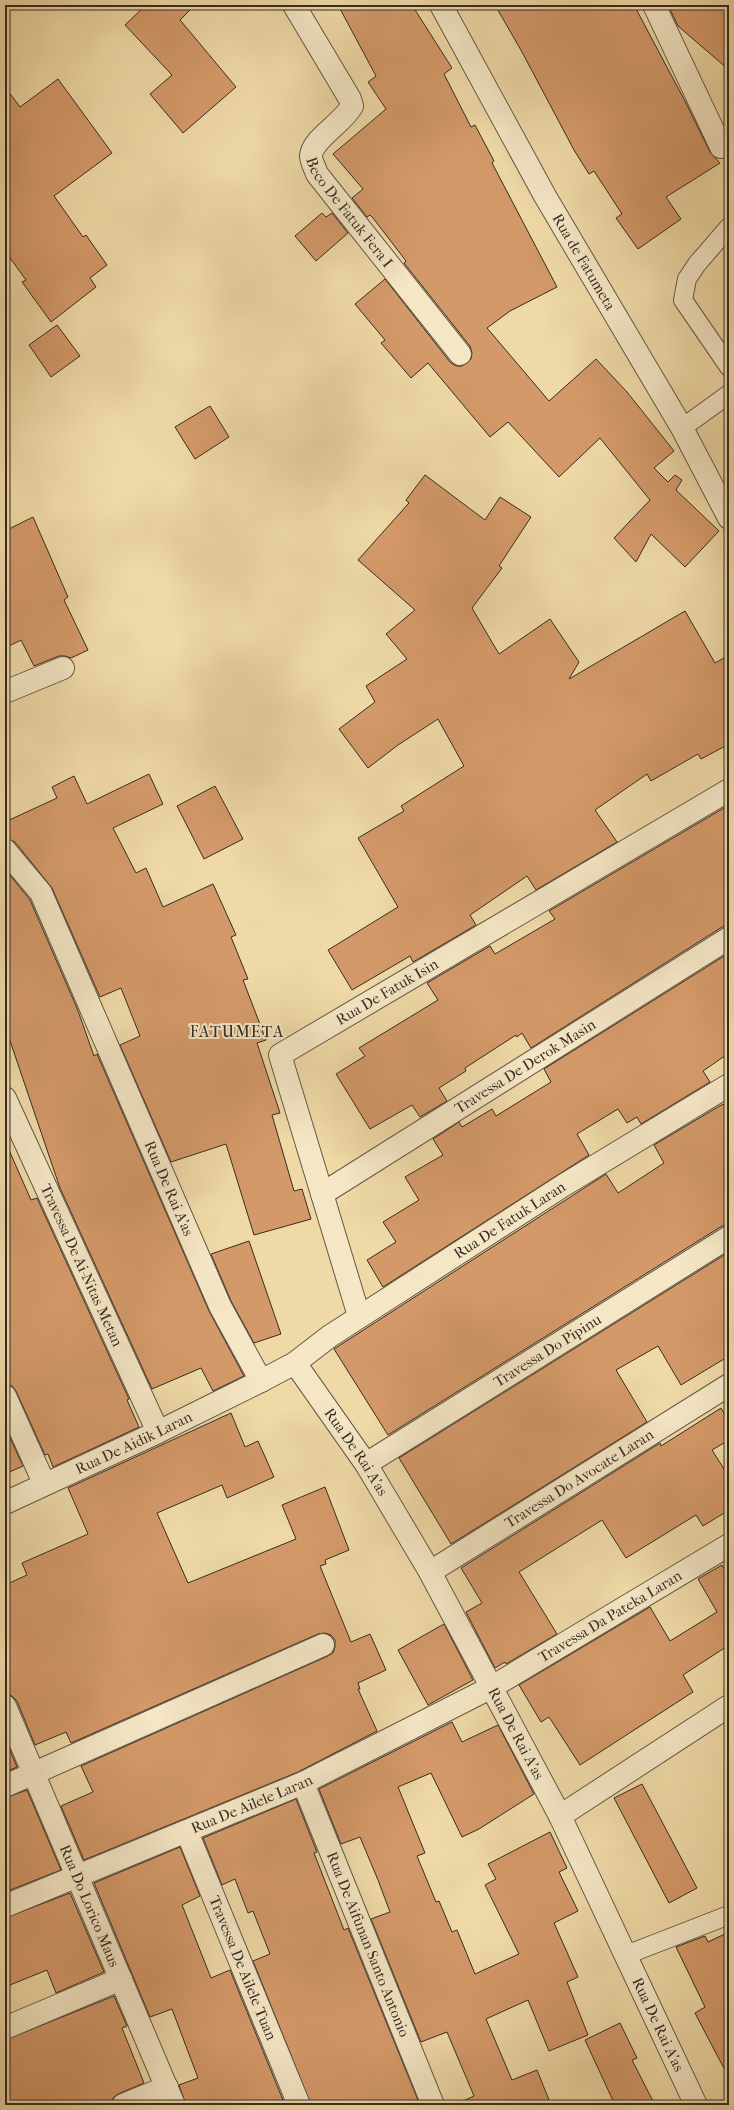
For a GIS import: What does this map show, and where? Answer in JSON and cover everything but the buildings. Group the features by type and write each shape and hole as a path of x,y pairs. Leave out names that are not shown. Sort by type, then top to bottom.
{"street":[{"name":"Beco De Fatuk Fera I","path":"294,5 350,99 352,106 347,116 313,146 311,157 317,174 460,354"},
{"name":"Rua de Fatumeta","path":"441,5 545,196 682,428 729,518"},
{"path":"654,5 722,147 729,139"},
{"path":"5,692 63,668"},
{"name":"Rua De Fatuk Isin","path":"359,1316 280,1055 729,790"},
{"name":"Rua De Rai A’as","path":"5,850 41,893 220,1306 262,1381"},
{"name":"Travessa De Derok Masin","path":"322,1194 729,938"},
{"name":"Rua De Fatuk Laran","path":"294,1363 359,1316 564,1185 729,1085"},
{"name":"Travessa De Ai-Nitas Metan","path":"5,1098 158,1432"},
{"name":"Travessa Do Pipinu","path":"366,1464 729,1237"},
{"path":"262,1381 294,1363"},
{"name":"Rua De Rai A’as","path":"294,1363 366,1464 430,1572 560,1816 696,2105"},
{"name":"Rua De Aidik Laran","path":"5,1503 44,1483 158,1432 262,1381"},
{"name":"Travessa Do Avocate Laran","path":"430,1572 729,1385"},
{"path":"5,1396 44,1483"},
{"name":"Travessa Da Pateka Laran","path":"492,1688 729,1545"},
{"path":"5,1786 323,1645"},
{"name":"Rua De Ailele Laran","path":"5,1906 303,1783 492,1688"},
{"name":"Rua Do Lorico Maus","path":"5,1706 170,2096"},
{"path":"560,1816 729,1706"},
{"name":"Rua De Aifunan Santo Antonio","path":"303,1783 433,2105"},
{"name":"Travessa De Ailele Tuan","path":"187,1832 300,2105"},
{"path":"5,2028 121,1979"},
{"path":"123,2105 170,2096"}],"lane":[{"path":"729,227 697,264 687,279 684,300 729,367"},
{"path":"682,428 729,394"},
{"path":"626,1955 729,1915"}],"district":[{"name":"FATUMETA","path":"237,1031"}]}
